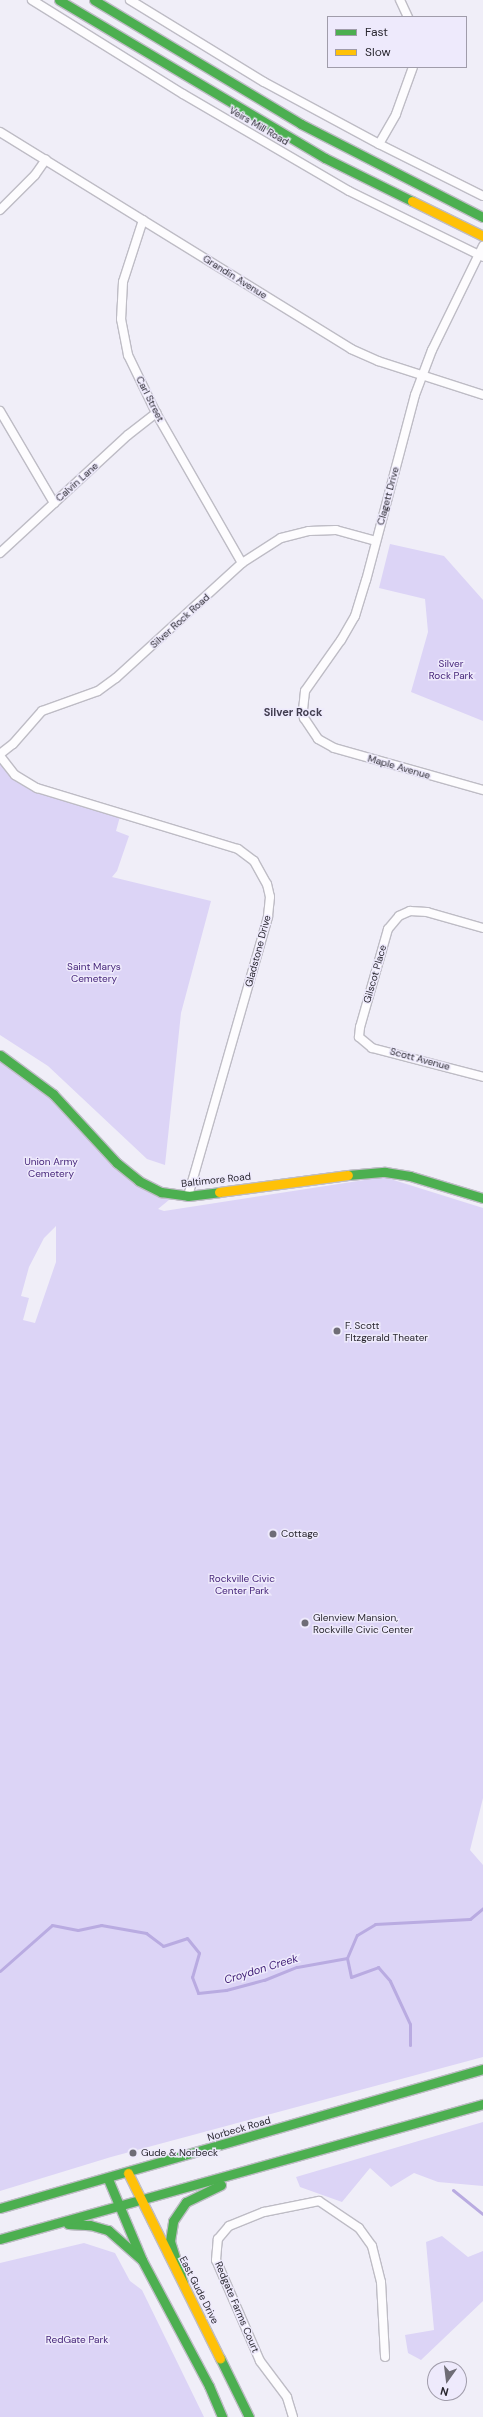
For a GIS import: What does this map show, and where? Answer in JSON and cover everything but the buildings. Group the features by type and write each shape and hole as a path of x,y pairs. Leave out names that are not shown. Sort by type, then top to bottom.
{"main road":[{"name":"Veirs Mill Road","path":"59,0 153,58 325,158 483,236"},
{"path":"94,0 301,124 483,217"},
{"name":"Baltimore Road","path":"0,1055 53,1094 117,1163 139,1181 161,1192 188,1196 342,1175 385,1172 410,1176 483,1198"},
{"name":"Norbeck Road","path":"0,2208 108,2179 483,2070"},
{"path":"0,2239 245,2172 483,2104"},
{"path":"183,2283 170,2242 173,2221 186,2202 245,2172"},
{"name":"East Gude Drive","path":"128,2173 249,2417"},
{"path":"108,2179 142,2260 209,2386 222,2417"},
{"path":"56,2224 90,2225 108,2230 142,2260"}],"street":[{"name":"Veirs Mill Road","path":"32,0 190,98 349,191 481,256"},
{"path":"132,0 264,82 379,144 483,196"},
{"path":"400,0 408,16"},
{"path":"379,144 396,114 413,68"},
{"name":"Grandin Avenue","path":"0,132 352,349 378,361 483,395"},
{"path":"0,210 35,176 46,159"},
{"name":"Carl Street","path":"143,220 123,282 121,319 128,355 156,413 242,563"},
{"name":"Clagett Drive","path":"318,739 304,718 305,690 341,640 354,616 376,541 415,394 432,350 481,256 483,246"},
{"path":"0,411 54,503"},
{"name":"Calvin Lane","path":"0,553 156,413"},
{"name":"Silver Rock Road","path":"0,755 13,744 42,711 98,691 116,678 242,563 281,538 309,531 336,530 376,541"},
{"name":"Maple Avenue","path":"318,739 334,748 483,790"},
{"name":"Gladstone Drive","path":"0,755 15,775 37,788 238,849 254,861 267,884 270,897 268,917 188,1196"},
{"name":"Gilscot Place","path":"360,1037 388,929 399,916 410,911 427,912 483,928"},
{"name":"Scott Avenue","path":"360,1037 372,1048 483,1077"},
{"name":"Redgate Farms Court","path":"293,2417 287,2396 260,2361 216,2260 218,2238 230,2226 264,2212 319,2202 359,2228 372,2246 381,2282 385,2357"}],"green space":[{"name":"Silver Rock Park","path":"390,544 444,556 483,600 483,721 411,692 428,632 425,599 379,588"},
{"name":"Saint Marys Cemetery","path":"0,756 15,775 46,790 121,813 116,831 129,836 117,871 112,877 211,901 181,1013 165,1165 147,1159 48,1066 0,1035"},
{"name":"Rockville Civic Center Park","path":"0,1055 13,1063 117,1163 175,1195 158,1209 164,1211 384,1177 483,1208 483,1798 470,1850 483,1865 483,2057 111,2157 0,2191","holes":["56,1226 56,1262 35,1323 23,1320 29,1298 21,1296 29,1267 44,1238"]},
{"path":"483,2122 483,2186 438,2182 414,2173 391,2187 370,2168 342,2202 300,2187 296,2177"},
{"path":"442,2236 468,2257 483,2251 483,2301 421,2360 408,2353 405,2335 434,2330 426,2242"},
{"name":"RedGate Park","path":"84,2243 115,2253 130,2281 142,2290 204,2417 0,2417 0,2263"}],"waterway":[{"name":"Croydon Creek","path":"0,1971 52,1925 78,1930 101,1925 146,1933 163,1946 187,1938 199,1953 192,1977 198,1993 226,1990 264,1980 297,1967 347,1958 357,1935 375,1924 470,1919 483,1908"},
{"path":"347,1958 351,1977 378,1967 390,1981 410,2024 410,2045"},
{"path":"453,2190 483,2214"}],"traffic: fast":[{"path":"59,0 325,158 412,201"},
{"path":"94,0 301,124 483,217"},
{"path":"0,1055 53,1094 117,1163 139,1181 161,1192 188,1196 219,1192"},
{"path":"348,1175 385,1172 410,1176 483,1198"},
{"path":"0,2208 483,2069"},
{"path":"0,2239 483,2104"},
{"path":"108,2179 142,2260 209,2386 222,2417"},
{"path":"183,2283 170,2241 173,2221 186,2202 221,2185"},
{"path":"68,2224 90,2225 108,2230 142,2260"},
{"path":"220,2358 249,2417"}],"traffic: slow":[{"path":"412,201 483,236"},
{"path":"219,1192 348,1175"},
{"path":"128,2173 220,2358"}],"place":[{"name":"F. Scott FItzgerald Theater","path":"337,1331"},
{"name":"Cottage","path":"273,1534"},
{"name":"Glenview Mansion, Rockville Civic Center","path":"305,1623"},
{"name":"Gude & Norbeck","path":"133,2153"}],"district":[{"name":"Silver Rock","path":"293,712"}],"park label":[{"name":"Union Army Cemetery","path":"51,1166"}]}
